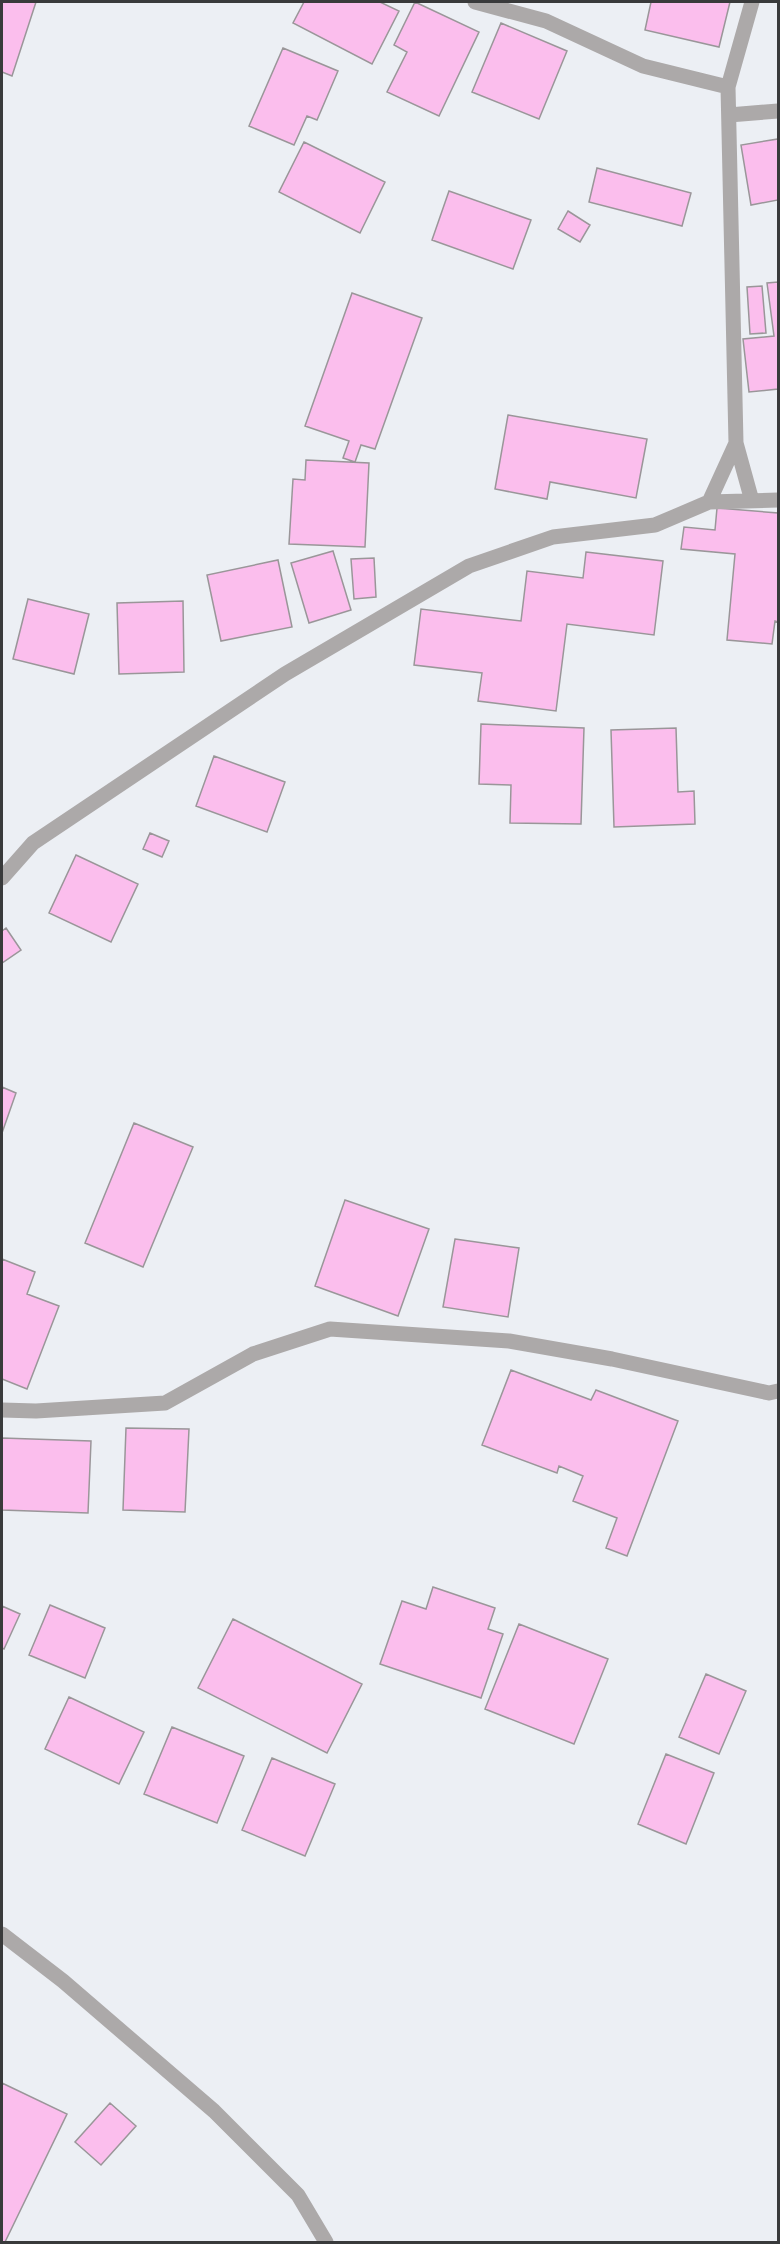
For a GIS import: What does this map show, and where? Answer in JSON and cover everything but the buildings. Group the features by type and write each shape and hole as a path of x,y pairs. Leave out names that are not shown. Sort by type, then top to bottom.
{"street":[{"path":"475,2 546,21 643,66 728,87"},
{"path":"752,2 728,87 736,443 752,501"},
{"path":"729,115 778,111"},
{"path":"709,502 736,443"},
{"path":"2,878 33,843 285,674 469,566 552,537 655,525 709,502 778,500"},
{"path":"2,1410 36,1411 165,1403 253,1353 330,1329 509,1341 612,1359 769,1393 778,1391"},
{"path":"2,1934 63,1981 214,2111 298,2195 326,2242"}]}
